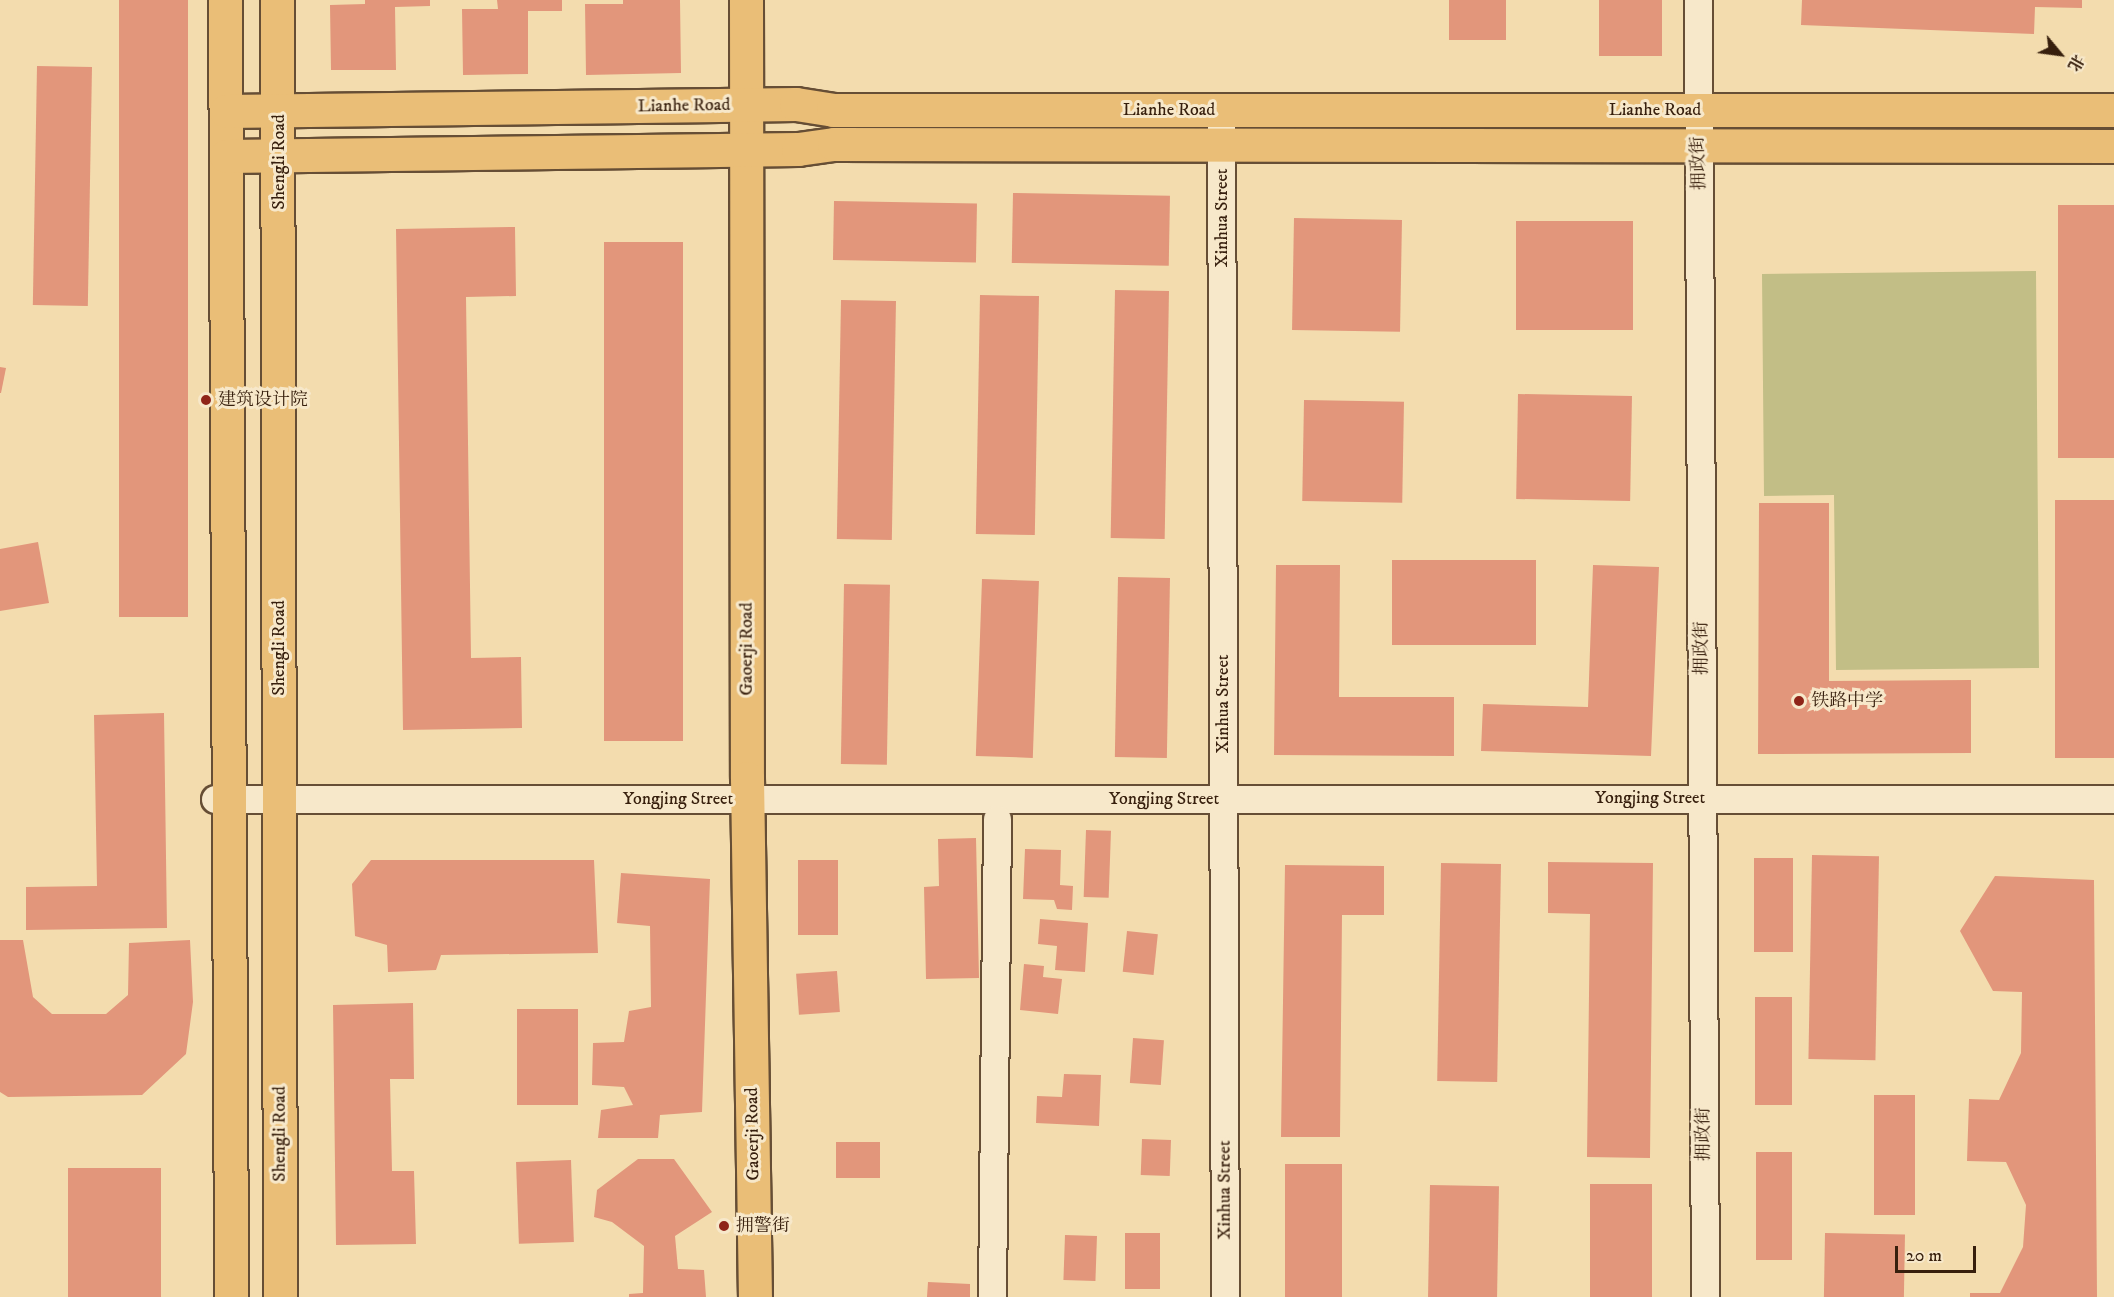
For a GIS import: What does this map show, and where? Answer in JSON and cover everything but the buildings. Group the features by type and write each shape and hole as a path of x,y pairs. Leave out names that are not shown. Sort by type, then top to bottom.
{"main road":[{"path":"225,0 223,799 231,1297"},
{"name":"Shengli Road","path":"277,0 280,1297"},
{"name":"Gaoerji Road","path":"746,0 748,799 755,1297"},
{"name":"Lianhe Road","path":"226,111 279,113 796,104 833,110 2114,110"},
{"name":"Lianhe Road","path":"226,156 747,149 834,144 2114,146"}],"street":[{"name":"拥政街","path":"1698,0 1705,1297"},
{"name":"Xinhua Street","path":"1221,110 1225,1297"},
{"name":"Yongjing Street","path":"223,799 2114,798"},
{"path":"992,1297 997,819"}],"shaded area":[{"path":"2036,271 2039,668 1836,670 1834,495 1764,496 1762,274"}],"place":[{"name":"建筑设计院","path":"206,400"},
{"name":"铁路中学","path":"1799,701"},
{"name":"拥警街","path":"724,1226"}]}
